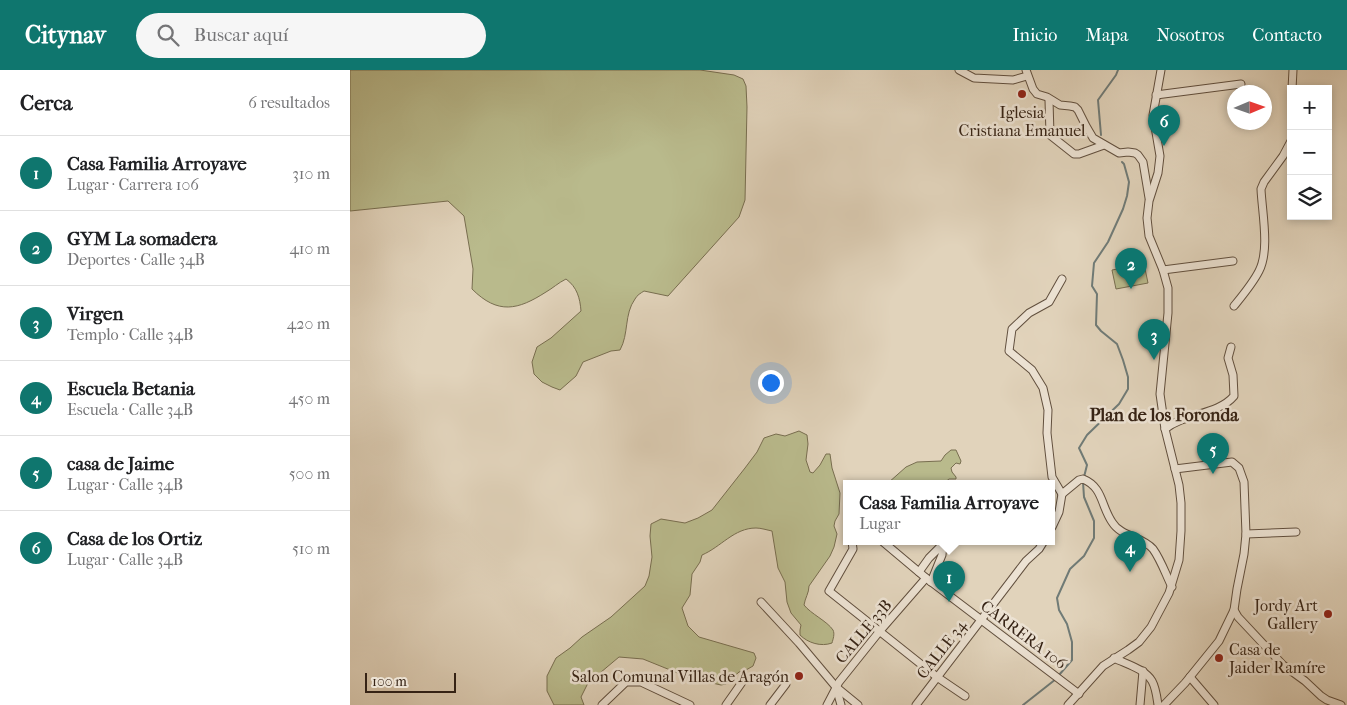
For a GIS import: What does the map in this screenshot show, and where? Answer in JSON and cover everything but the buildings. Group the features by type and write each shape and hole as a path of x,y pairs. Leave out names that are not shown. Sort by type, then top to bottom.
{"street":[{"path":"959,70 974,78 1013,80 1027,73 1033,90 1037,94 1060,105 1075,107 1093,138 1119,153 1128,152 1138,155 1143,162 1149,201"},
{"path":"1068,705 1103,666 1139,642 1151,627 1172,587 1179,560 1182,531 1179,484 1165,429 1160,394 1168,313 1168,288 1149,236 1147,218 1149,201 1158,173 1160,156 1153,115 1161,70"},
{"path":"1292,85 1293,70"},
{"path":"1156,95 1241,84"},
{"path":"1049,100 1050,135 1074,154 1104,145"},
{"path":"1234,306 1259,270 1265,251 1261,189 1287,148"},
{"path":"1163,270 1233,261"},
{"path":"1054,480 1046,433 1048,410 1042,388 1032,370 1009,351 1012,329 1029,312 1050,302 1062,279"},
{"path":"1165,429 1182,419 1228,404 1234,396 1233,375 1228,358 1231,347"},
{"path":"1164,705 1219,641 1234,610 1246,534 1244,482 1239,468 1232,462 1175,469"},
{"path":"1062,494 1080,480 1084,479 1092,482 1097,488 1112,523 1118,530 1141,540 1152,549 1172,587"},
{"path":"1055,482 1062,494 1059,512 1055,521"},
{"path":"1246,534 1296,532"},
{"path":"852,545 853,549 829,591 937,677 965,696"},
{"name":"CARRERA 106","path":"887,545 928,580 1078,694"},
{"path":"919,572 941,545"},
{"name":"CALLE 33B","path":"827,705 836,687 879,632 928,580 942,555 944,545"},
{"name":"CALLE 34","path":"916,705 1026,561 1042,545"},
{"path":"761,602 836,687 858,705"},
{"path":"1234,610 1238,617 1284,665 1321,696 1341,705"},
{"path":"1114,658 1143,671 1152,681 1158,705"},
{"path":"1140,705 1143,671"},
{"path":"1190,677 1214,705"},
{"path":"726,705 745,678"},
{"path":"602,705 626,682 641,682 690,705"},
{"path":"770,705 786,684"},
{"path":"836,687 841,705"},
{"path":"1136,705 1141,694"}],"green space":[{"path":"350,70 700,70 734,75 743,79 746,86 747,107 745,200 739,217 668,296 644,291 637,296 629,311 625,337 620,350 611,351 583,362 576,376 560,390 552,387 542,382 534,374 532,362 537,347 551,338 581,311 577,293 570,282 566,279 526,303 508,307 499,306 481,297 472,289 473,269 464,216 448,201 350,211"},
{"path":"1144,264 1148,283 1116,289 1112,270"},
{"path":"799,431 807,435 806,460 810,472 813,473 826,454 830,454 832,468 840,493 839,514 834,526 837,534 834,547 809,586 804,605 833,630 832,643 815,644 800,635 801,625 791,613 787,602 785,582 778,568 772,531 758,528 748,529 734,534 702,555 692,574 690,595 682,608 688,626 699,637 754,653 756,658 753,666 739,672 726,684 721,685 690,678 643,659 619,657 588,683 581,697 584,705 554,705 547,691 547,676 556,658 611,617 645,586 649,576 652,557 651,524 661,519 685,523 712,510 757,452 764,438 776,434 785,436"},
{"path":"951,450 956,450 961,461 960,464 956,463 951,468 956,479 891,480 906,467 917,462 941,461"}],"waterway":[{"path":"1101,135 1098,100 1118,70"},
{"path":"1084,477 1087,465 1079,448 1087,435 1119,404 1128,389 1128,377 1117,344 1096,325 1097,294 1092,286 1094,263 1108,242 1127,196 1129,182 1122,162"},
{"path":"1059,675 1072,660 1072,642 1067,624 1059,610 1057,598 1070,569 1084,556 1094,538 1094,521 1084,497 1083,482"},
{"path":"1023,705 1056,679"}],"place":[{"name":"Iglesia Cristiana Emanuel","path":"1022,94"},
{"name":"Casa de los Ortiz","path":"1164,146"},
{"name":"GYM La somadera","path":"1131,289"},
{"name":"Virgen","path":"1154,360"},
{"name":"casa de Jaime","path":"1213,474"},
{"name":"Escuela Betania","path":"1130,572"},
{"name":"Casa Familia Arroyave","path":"949,602"},
{"name":"Jordy Art Gallery","path":"1328,614"},
{"name":"Casa de Jaider Ramíre","path":"1219,658"},
{"name":"Salon Comunal Villas de Aragón","path":"799,676"}],"district":[{"name":"Plan de los Foronda","path":"1164,415"}]}
